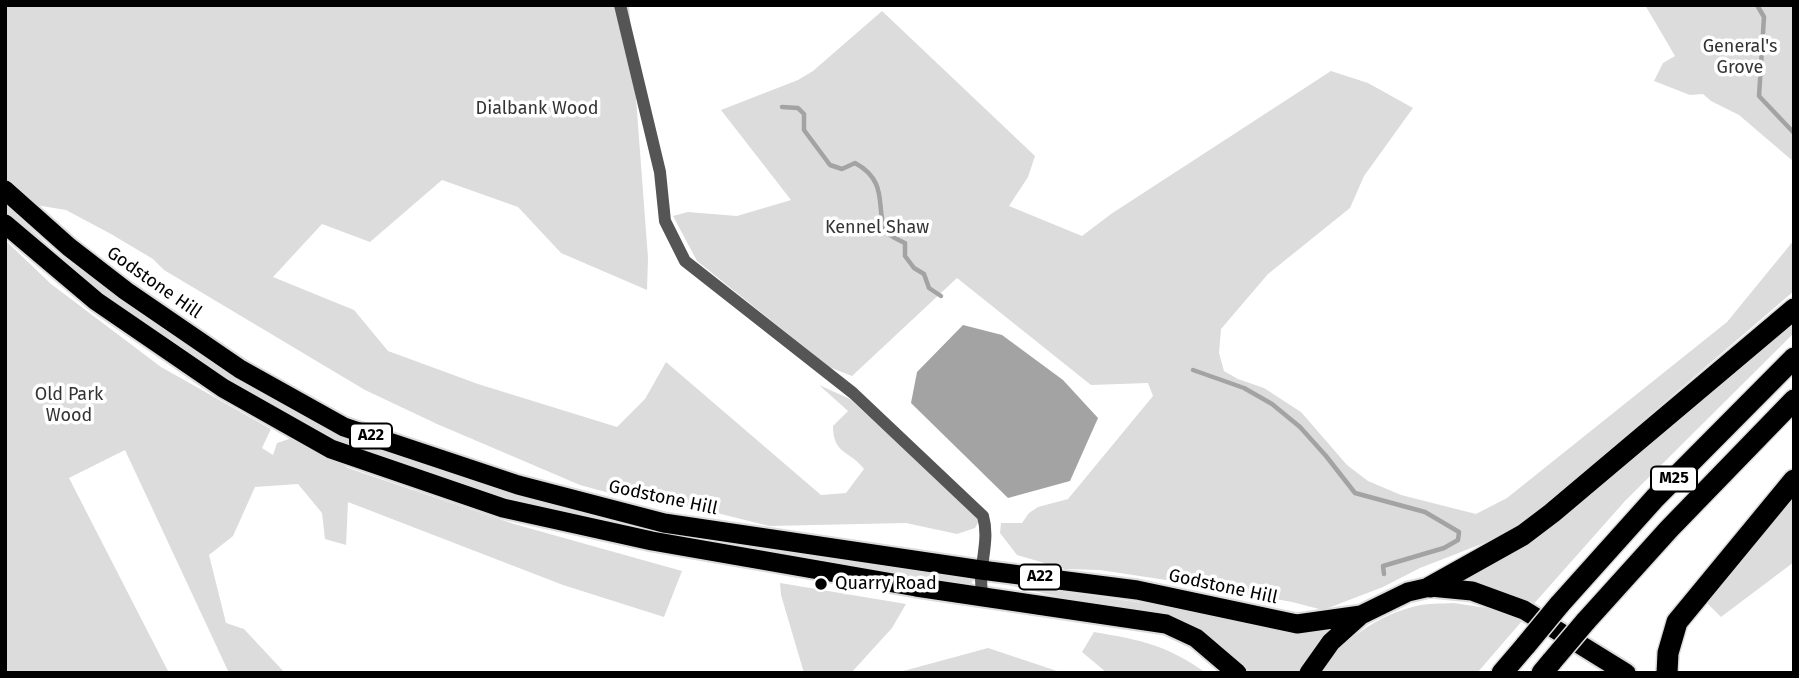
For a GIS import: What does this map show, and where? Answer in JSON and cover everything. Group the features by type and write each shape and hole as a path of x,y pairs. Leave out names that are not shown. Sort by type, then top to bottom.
{"highway":[{"name":"Godstone Hill","path":"5,190 69,247 126,292 240,369 344,427 518,485 664,523 1138,590 1297,624 1361,615"},
{"name":"A22","path":"5,224 96,301 223,388 331,449 503,508 652,541 983,597 1166,624 1196,638 1237,673"},
{"path":"1308,673 1331,642 1361,615 1408,592 1430,587 1523,535 1794,309"},
{"name":"M25","path":"1502,673 1559,605 1665,488 1794,358"},
{"name":"M25","path":"1547,667 1677,520 1794,400"},
{"path":"1667,673 1668,653 1677,622 1794,480"},
{"path":"1430,587 1472,592 1513,606 1626,673"}],"street":[{"path":"620,5 660,172 665,221 685,261 853,393 983,516 987,530 980,585 983,597"}],"green space":[{"name":"Dialbank Wood","path":"5,5 629,5 648,258 647,290 561,253 518,207 442,180 370,242 322,224 273,277 354,310 388,351 478,384 617,427 645,399 666,362 821,495 846,493 864,469 839,447 834,435 833,426 848,411 819,385 850,399 980,519 975,528 957,534 906,523 769,526 685,505 659,491 646,503 580,485 365,390 164,270 153,259 111,234 66,210 36,205 5,181"},
{"name":"General's Grove","path":"1645,5 1794,5 1794,162 1739,115 1703,94 1690,95 1654,81 1663,63 1675,56"},
{"name":"Kennel Shaw","path":"882,11 1035,156 1028,177 1009,206 1082,236 1111,214 1331,71 1368,83 1413,108 1364,176 1350,208 1268,274 1221,329 1219,353 1224,371 1264,388 1301,412 1347,465 1368,481 1401,495 1476,514 1507,498 1727,322 1794,240 1794,291 1538,511 1497,538 1323,610 1199,585 1100,570 1065,569 1017,555 1000,533 1001,523 1022,523 1029,513 1038,507 1068,499 1153,396 1148,383 1091,385 957,278 852,376 829,367 697,261 673,216 688,212 737,216 791,200 721,110 798,80 813,71"},
{"path":"5,204 53,250 174,337 236,377 382,449 513,494 675,531 973,578 971,587 765,555 628,530 493,496 357,449 255,397 168,342 44,248 5,214"},
{"name":"Old Park Wood","path":"5,240 51,284 161,367 271,429 262,448 273,455 277,443 295,437 348,468 514,524 682,571 664,617 563,585 348,502 346,545 325,539 322,513 298,484 255,487 233,536 209,555 226,623 244,629 285,673 229,673 125,450 69,478 169,673 5,673"},
{"path":"1794,320 1794,333 1625,501 1531,607 1451,584"},
{"path":"1794,498 1794,562 1721,617 1705,601"},
{"path":"780,583 906,604 892,628 851,673 804,673 781,595"},
{"path":"1004,584 1181,608 1292,633 1313,633 1339,627 1302,673 1251,673 1225,649 1193,628 1166,616 1069,599"},
{"path":"1454,603 1493,609 1522,621 1477,673 1319,673 1349,640 1374,623 1416,606"},
{"path":"1094,632 1153,645 1179,656 1206,673 1107,673 1082,652"},
{"path":"988,648 1063,673 896,673"}],"shaded area":[{"path":"963,325 1002,335 1063,380 1098,418 1070,481 1008,498 911,403 917,372"}],"waterway":[{"path":"1757,5 1764,17 1759,96 1794,133"},
{"path":"782,107 798,108 804,114 804,130 830,165 842,169 855,163 867,171 878,190 885,227 890,235 905,243 905,256 914,268 924,274 929,288 941,296"},
{"path":"1193,370 1244,388 1272,404 1300,427 1355,493 1425,512 1459,532 1458,540 1444,548 1383,566 1384,574"}],"place":[{"name":"Quarry Road","path":"821,584"}]}
